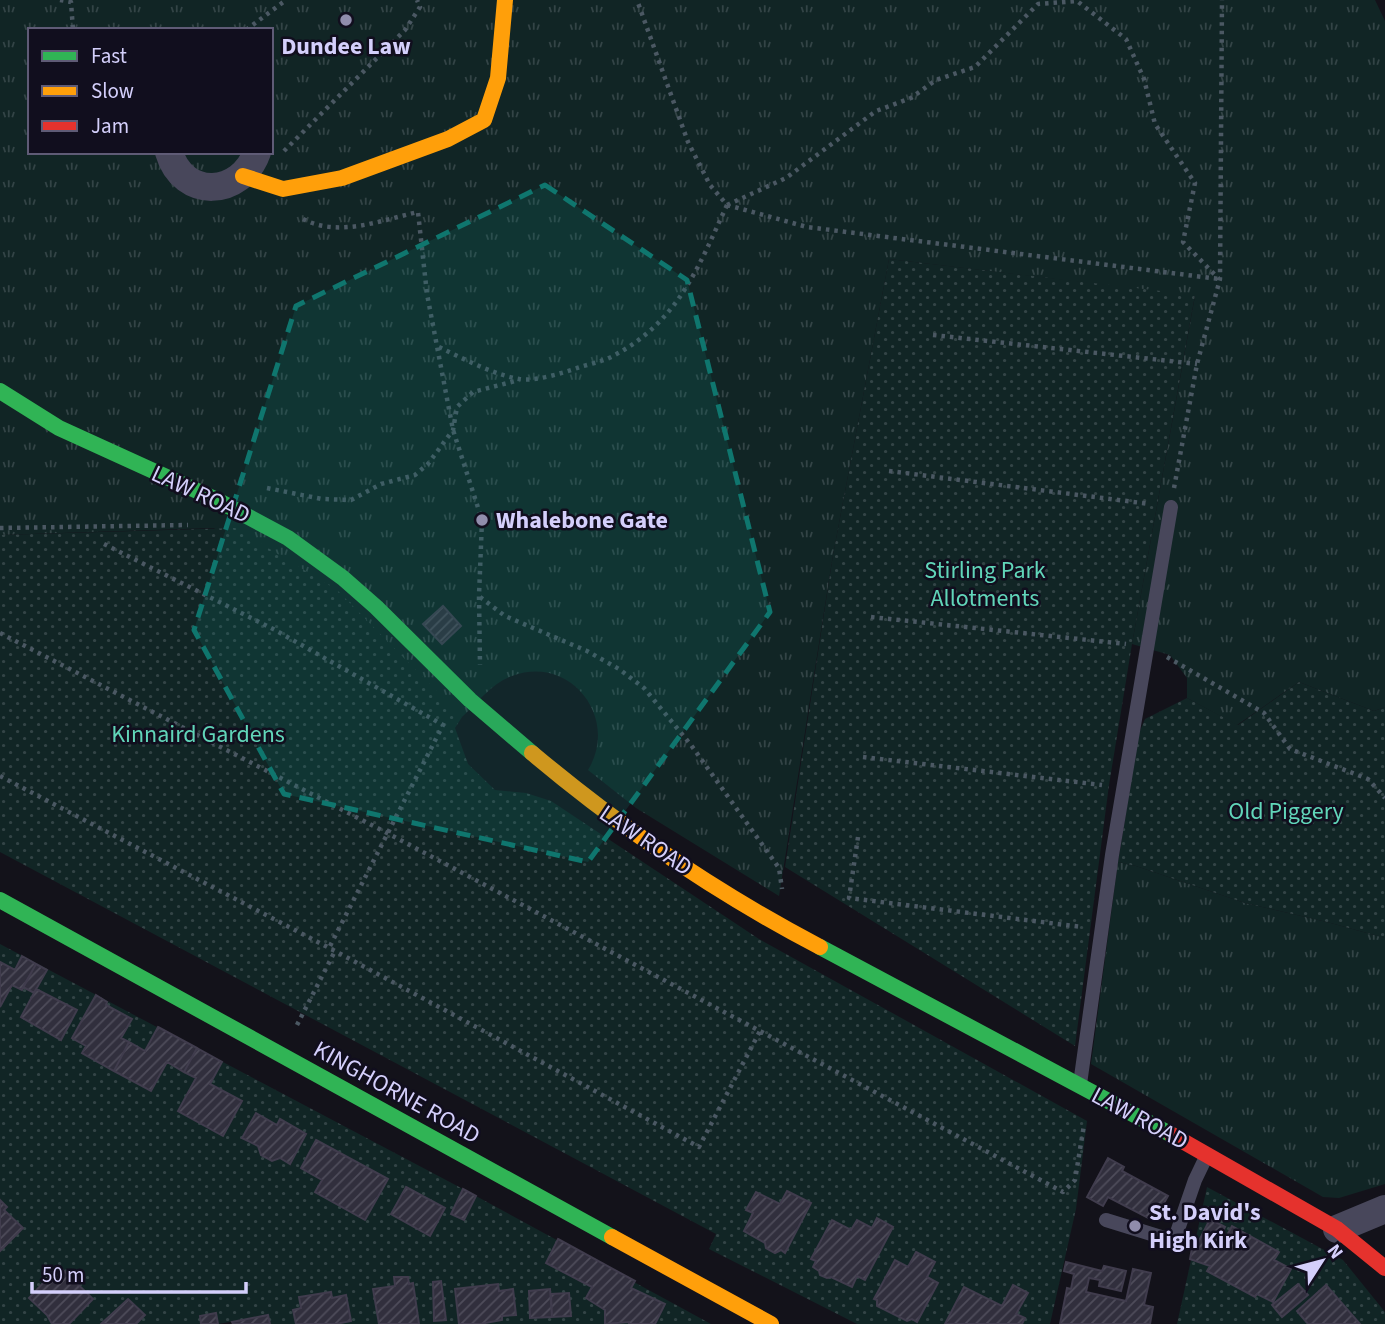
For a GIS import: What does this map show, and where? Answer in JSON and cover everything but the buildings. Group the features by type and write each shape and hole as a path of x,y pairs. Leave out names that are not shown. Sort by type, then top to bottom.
{"street":[{"path":"169,154 171,162 179,173 191,182 205,187 232,183 252,169 283,189 342,178 448,139 484,120 498,78 505,0"},
{"name":"LAW ROAD","path":"0,391 59,428 217,499 288,538 376,607 470,700 588,800 638,837 722,891 774,923 1207,1154 1337,1229 1385,1268"},
{"name":"KINGHORNE ROAD","path":"0,900 771,1324"},
{"path":"1337,1229 1385,1209"}],"lane":[{"path":"1080,1085 1124,787 1171,507"},
{"path":"1106,1220 1174,1241 1207,1154"}],"path":[{"path":"60,0 71,2 74,28"},
{"path":"249,28 286,0"},
{"path":"273,150 405,30 420,7 417,0"},
{"path":"637,0 688,142 710,185 727,205 807,227 1220,279"},
{"path":"889,471 1171,507 1197,364 1220,279 1222,0"},
{"path":"261,487 322,499 351,500 381,484 415,475 428,464 453,430 457,407 472,392 565,372 611,357 642,337 670,311 692,281 727,205 786,178 876,111 911,98 936,80 975,66 1038,4 1077,1 1126,40 1144,79 1155,124 1195,183 1183,242 1220,279"},
{"path":"252,169 269,154"},
{"path":"283,189 286,207 313,224 328,228 347,228 418,212 427,294 453,430 482,520 479,596 481,655 479,680 476,692 470,700"},
{"path":"933,335 1197,364"},
{"path":"439,346 473,363 521,380"},
{"path":"0,528 194,525"},
{"path":"104,544 275,630 443,725 329,948"},
{"path":"479,596 505,616 587,651 619,669 644,688 691,745 779,868"},
{"path":"871,617 1147,646 1264,713 1290,749 1368,779 1385,797"},
{"path":"0,633 389,834 1063,1192 1074,1180 1086,1119 1098,1095"},
{"path":"863,757 1124,787"},
{"path":"0,776 335,951 699,1147 760,1030"},
{"path":"858,837 849,898 1102,929"},
{"path":"282,1055 335,951"}],"highlighted area":[{"path":"545,185 687,280 770,612 588,862 284,794 194,630 296,306"}],"green space":[{"name":"Dundee Law","path":"0,0 1375,0 1385,21 1385,707 1374,711 1299,682 1237,725 1187,698 1187,678 1170,655 1132,644 1195,296 889,259 833,555 779,896 636,808 588,770 596,750 598,730 584,695 570,682 553,674 533,672 512,676 491,688 462,717 214,528 0,535"},
{"name":"Stirling Park Allotments","path":"889,259 1195,295 1109,785 1075,1046 785,867 833,555"},
{"name":"Kinnaird Gardens","path":"235,528 337,590 462,717 455,728 468,764 495,790 526,793 551,801 759,939 1087,1121 1076,1209 1050,1324 857,1324 709,1249 716,1234 0,852 0,535"},
{"name":"Old Piggery","path":"1299,682 1374,711 1385,707 1385,938 1245,903 1118,862 1139,733 1145,719 1187,698 1238,725"},
{"path":"1118,862 1245,903 1385,938 1385,1184 1339,1198 1323,1197 1091,1064"},
{"path":"0,944 463,1189 451,1214 464,1220 476,1196 711,1324 270,1324 268,1315 218,1324 216,1313 201,1324 0,1324"},
{"path":"1207,1187 1343,1260 1385,1312 1385,1324 1177,1324"}],"traffic: fast":[{"path":"0,391 59,428 217,500 288,538 343,578 376,607 470,700 532,753"},
{"path":"0,900 612,1237"},
{"path":"820,947 1172,1135"}],"traffic: slow":[{"path":"243,176 283,189 342,178 448,139 484,120 498,78 505,0"},
{"path":"532,753 600,807 671,858 707,882 820,947"},
{"path":"612,1237 771,1324"}],"traffic: jam":[{"path":"1172,1135 1337,1229 1385,1268"}],"place":[{"name":"Dundee Law","path":"346,20"},
{"name":"Whalebone Gate","path":"482,520"},
{"name":"St. David's High Kirk","path":"1135,1226"}]}
